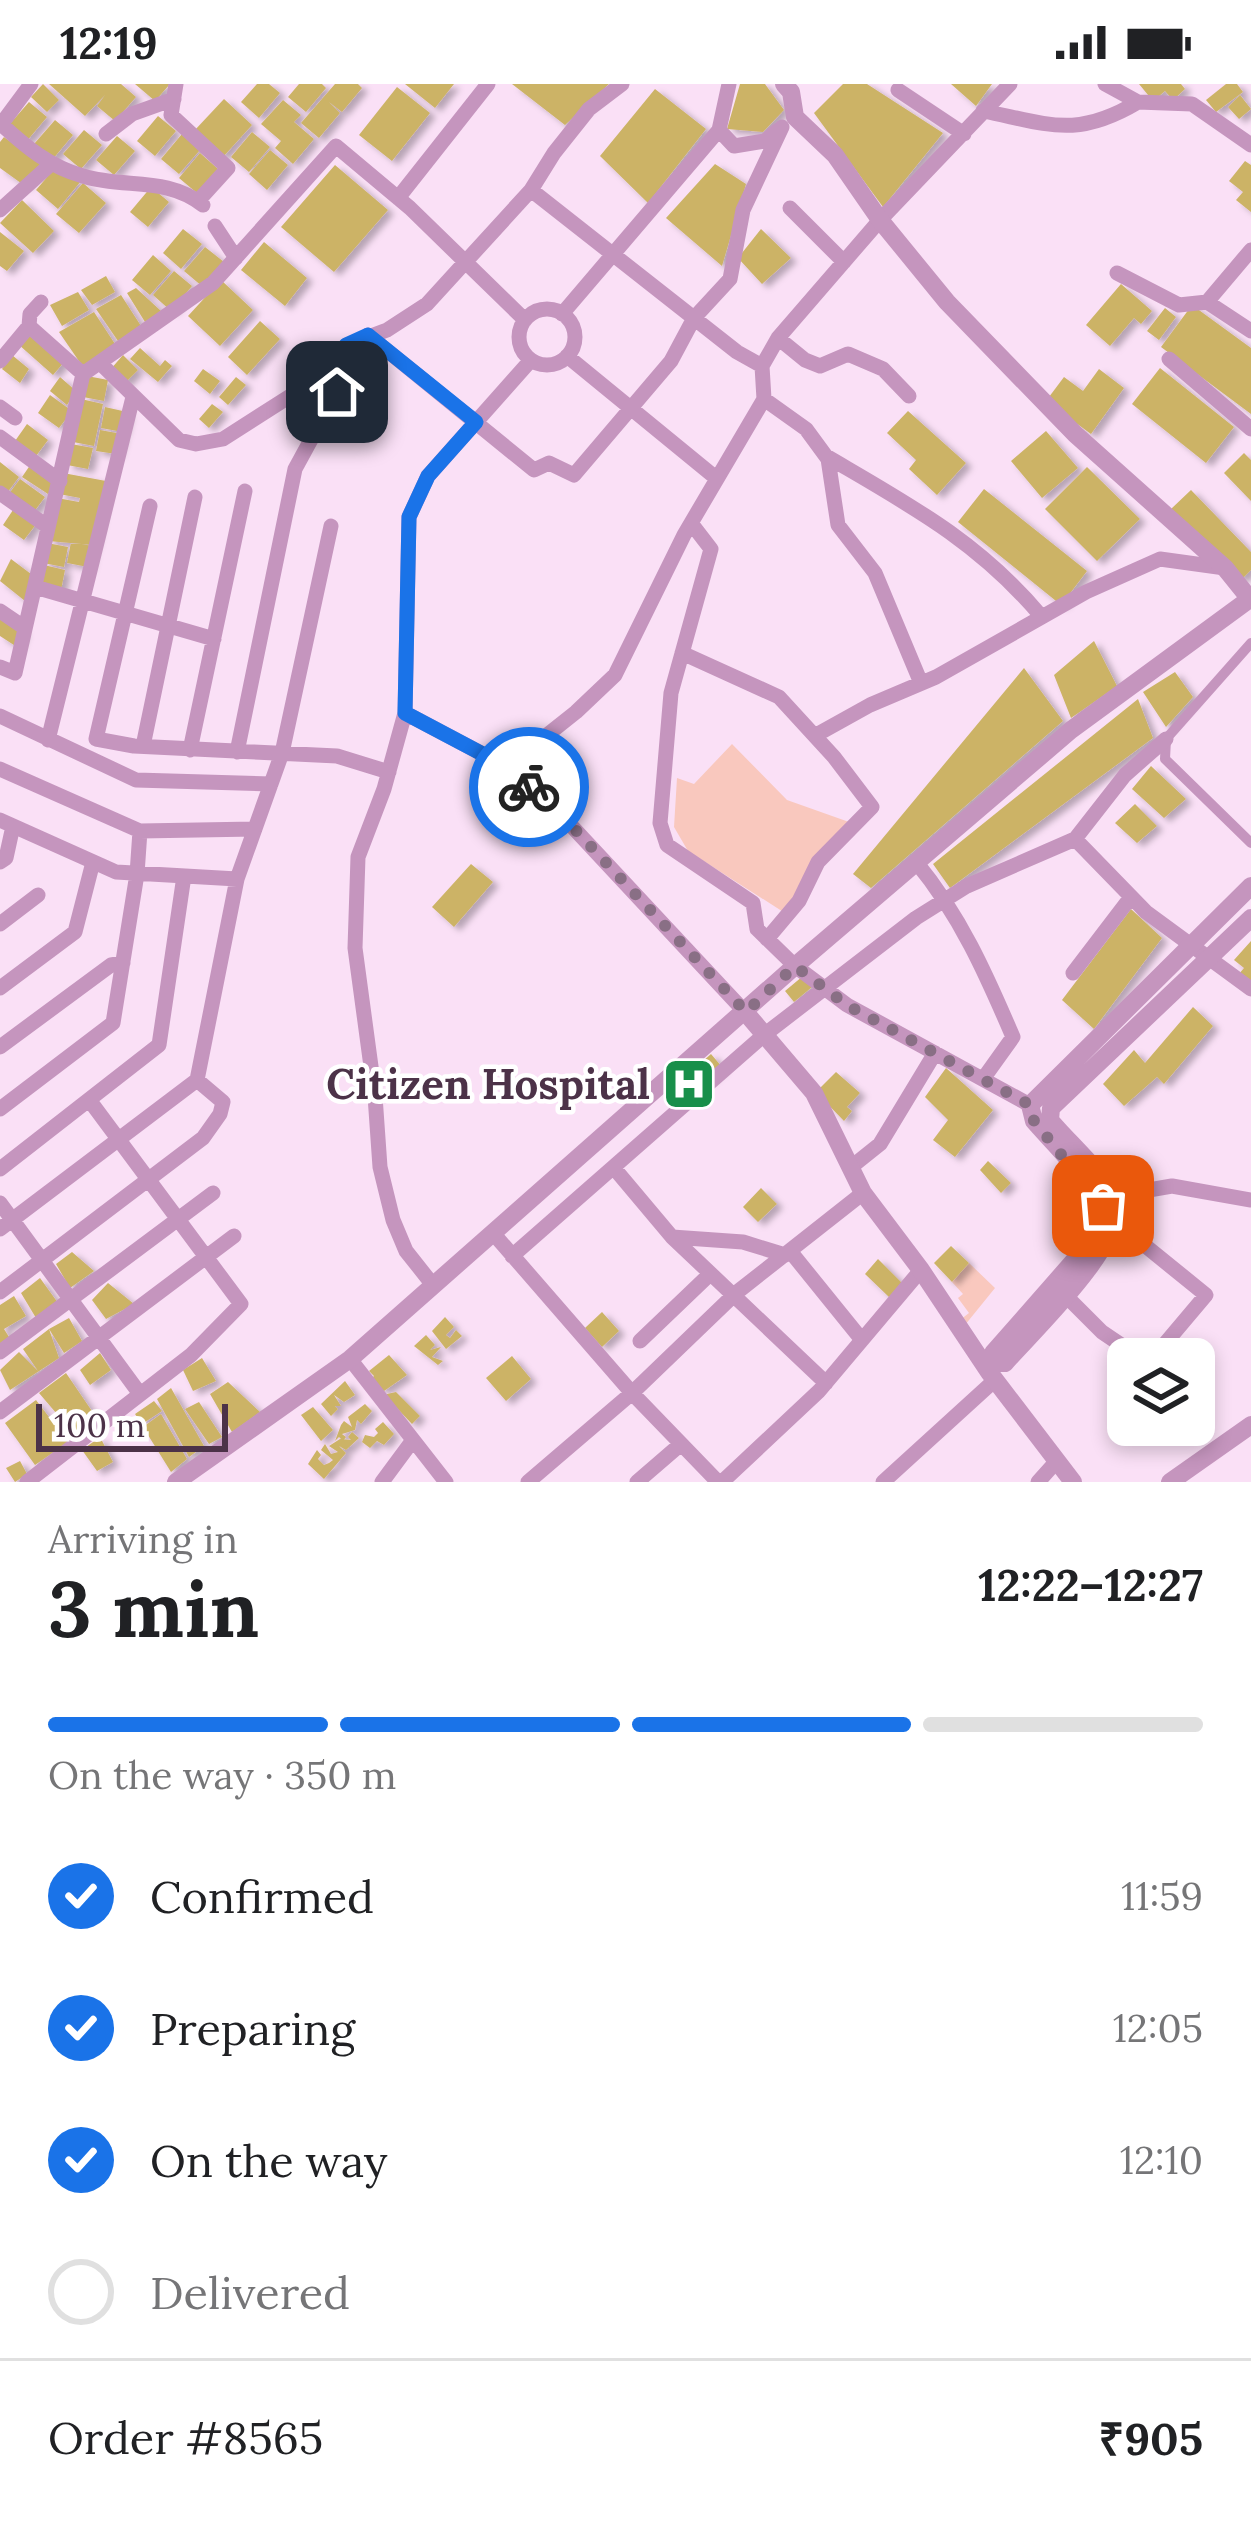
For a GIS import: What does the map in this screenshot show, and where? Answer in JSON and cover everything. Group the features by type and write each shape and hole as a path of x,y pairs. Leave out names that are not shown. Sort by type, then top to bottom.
{"street":[{"path":"32,84 1,126 51,164 87,178 150,182 201,203 228,168 171,115 175,91"},
{"path":"398,198 488,84"},
{"path":"101,364 179,440 196,445 223,439 295,393 346,345 388,331 427,304 531,190 589,109 622,84"},
{"path":"562,314 719,130 729,84"},
{"path":"507,767 615,675 691,523 764,399 761,366 778,338 880,220 1010,84"},
{"path":"1105,84 1138,102 1192,104 1251,145"},
{"path":"896,86 964,134"},
{"path":"368,335 534,470 549,463 574,475 671,361 694,318 730,279 742,210 789,122 794,87"},
{"path":"106,134 175,91"},
{"path":"983,111 1069,128 1108,120 1138,102"},
{"path":"719,130 734,146 765,141 789,122"},
{"path":"176,1482 350,1359 795,966 1071,730 1251,601 1225,568 1075,434 947,302 835,155 789,122"},
{"path":"0,667 15,673 83,374 213,283 336,146 398,198 525,320"},
{"path":"0,210 51,164"},
{"path":"531,190 761,366"},
{"path":"790,208 844,262"},
{"path":"215,226 236,257"},
{"path":"1208,302 1251,250"},
{"path":"1117,273 1179,305 1208,302 1251,331"},
{"path":"0,362 41,302"},
{"path":"543,310 562,314 574,339 567,356 550,365 530,360 519,341 525,320 543,310"},
{"path":"28,326 83,374"},
{"path":"778,338 805,361 820,366 848,354 884,369 909,396"},
{"path":"237,752 295,469 337,392 346,345"},
{"path":"567,356 716,478"},
{"path":"1168,359 1251,429"},
{"path":"434,1286 406,1251 380,1167 355,948 358,857 405,713 409,517 428,476 530,360"},
{"path":"48,740 133,397"},
{"path":"764,399 806,429 826,455 934,519 1006,574 1041,616"},
{"path":"0,407 15,418"},
{"path":"0,436 60,481"},
{"path":"826,455 838,525 874,573 921,683"},
{"path":"190,750 245,491"},
{"path":"0,493 48,527"},
{"path":"143,746 195,497"},
{"path":"150,506 96,739 190,750 337,756 388,772"},
{"path":"691,523 711,549 671,693 660,823 667,845 753,904 757,929 795,966 847,1005 1030,1105 1034,1121 1100,1199 1106,1219 1101,1230 993,1353 993,1372"},
{"path":"6,1225 196,1080 237,879 282,753 331,526"},
{"path":"816,736 1041,616 1160,559 1225,568"},
{"path":"34,587 214,639"},
{"path":"0,611 25,628"},
{"path":"512,1256 824,988 947,899 1013,864 1076,839 1125,775 1166,739 1251,643"},
{"path":"682,653 779,697 872,808 818,862 800,901 767,939"},
{"path":"405,713 507,767 566,820 746,1012 814,1093 862,1193 1073,1482"},
{"path":"0,716 136,780 271,784"},
{"path":"1166,739 1165,759 1251,843"},
{"path":"0,769 140,831 255,829"},
{"path":"0,862 5,858 6,823 116,872 237,879"},
{"path":"0,1109 113,1023 140,831"},
{"path":"1076,839 1145,912 1251,989"},
{"path":"0,988 75,932 93,862"},
{"path":"916,862 947,899 1013,1037 983,1079"},
{"path":"0,1169 159,1045 184,876"},
{"path":"1030,1105 1251,886"},
{"path":"0,924 38,896"},
{"path":"1072,973 1131,897"},
{"path":"883,1482 1005,1363 1107,1242 1116,1222 1114,1196 1050,1120 1049,1112 1251,918"},
{"path":"0,1047 110,964 123,963"},
{"path":"850,1168 880,1144 935,1053"},
{"path":"0,1292 203,1138 223,1102 196,1080"},
{"path":"27,1482 191,1355 241,1304 90,1101"},
{"path":"614,1168 672,1237 826,1383"},
{"path":"1114,1196 1172,1186 1251,1200"},
{"path":"0,1352 213,1193"},
{"path":"528,1482 632,1393 732,1297 862,1193"},
{"path":"0,1203 6,1225 42,1260 140,1394"},
{"path":"1116,1222 1206,1295 1170,1338"},
{"path":"493,1233 632,1393 720,1482 826,1383 922,1270"},
{"path":"0,1412 235,1236"},
{"path":"672,1237 743,1242 787,1252 862,1340"},
{"path":"640,1341 710,1274"},
{"path":"1065,1295 1111,1338"},
{"path":"350,1359 446,1482"},
{"path":"1170,1482 1251,1425"},
{"path":"382,1482 413,1440"},
{"path":"638,1482 681,1444"},
{"path":"1038,1482 1055,1463"}],"shaded area":[{"path":"732,744 787,800 849,822 788,915 688,851 674,827 677,778 694,784"},
{"path":"969,1263 995,1288 965,1325 960,1320 969,1313 958,1298 963,1294 952,1282"}],"building":[{"path":"43,84 59,100 47,112 31,97"},
{"path":"49,84 121,84 136,97 115,121 97,106 105,95 85,116"},
{"path":"135,84 170,84 155,101"},
{"path":"257,84 269,84 280,93 259,118 241,102"},
{"path":"299,84 326,88 306,112 288,97"},
{"path":"335,84 362,88 342,112 329,102 340,113 319,138 301,123"},
{"path":"405,84 454,84 435,108"},
{"path":"512,84 609,84 565,125"},
{"path":"740,84 765,84 784,110 763,132 727,129"},
{"path":"843,84 867,84 943,133 883,207 814,113"},
{"path":"951,84 992,84 976,106"},
{"path":"1139,84 1181,84 1185,89 1173,100 1165,91 1153,101"},
{"path":"1226,84 1237,84 1243,92 1216,112 1206,100"},
{"path":"397,87 430,113 392,161 359,135"},
{"path":"655,89 706,129 648,203 600,156"},
{"path":"1240,95 1251,109 1239,119 1228,107"},
{"path":"224,99 252,125 223,157 194,131"},
{"path":"283,100 301,115 294,122 314,139 293,164 275,148 281,141 261,124"},
{"path":"29,102 47,117 26,142 8,126"},
{"path":"158,116 176,131 155,156 137,141"},
{"path":"55,120 73,135 52,160 34,144"},
{"path":"84,130 102,145 81,169 63,154"},
{"path":"252,132 270,147 249,172 231,157"},
{"path":"182,134 200,150 179,174 161,159"},
{"path":"117,136 135,151 114,175 96,160"},
{"path":"4,137 41,164 25,186 0,168"},
{"path":"270,150 288,165 267,190 249,174"},
{"path":"200,153 218,169 197,193 179,178"},
{"path":"1245,161 1251,165 1251,212 1236,200 1243,192 1229,181"},
{"path":"715,164 746,184 722,266 666,218"},
{"path":"335,165 388,210 334,272 281,227"},
{"path":"54,169 81,181 58,209 36,190"},
{"path":"83,183 106,203 79,233 56,214"},
{"path":"151,187 169,202 148,227 130,212"},
{"path":"22,200 54,231 33,253 0,223"},
{"path":"183,229 202,244 181,269 163,253"},
{"path":"761,229 791,258 762,284 738,258"},
{"path":"0,232 24,251 7,271 0,266"},
{"path":"264,242 307,278 285,306 241,270"},
{"path":"205,247 224,262 203,287 184,271"},
{"path":"153,255 171,271 150,295 132,280"},
{"path":"174,271 192,286 171,311 153,295"},
{"path":"106,276 115,292 92,305 81,290"},
{"path":"221,280 253,310 220,346 188,316"},
{"path":"1121,284 1152,311 1141,324 1134,318 1110,346 1086,325"},
{"path":"136,288 161,311 145,322 127,293"},
{"path":"78,292 89,310 62,326 50,305"},
{"path":"121,295 141,326 118,341 96,309"},
{"path":"1192,305 1251,348 1251,414 1161,347"},
{"path":"1165,308 1176,317 1159,340 1147,331"},
{"path":"94,312 115,344 83,367 59,332"},
{"path":"260,321 280,339 247,375 228,357"},
{"path":"29,330 65,361 53,375 18,344"},
{"path":"140,348 160,366 165,360 172,366 158,382 130,359"},
{"path":"12,355 29,369 20,383 2,369"},
{"path":"123,355 138,370 124,384 110,370"},
{"path":"1160,368 1234,427 1206,463 1132,404"},
{"path":"203,369 220,381 210,394 194,381"},
{"path":"1099,369 1124,388 1091,434 1046,401 1064,377 1083,391"},
{"path":"87,376 108,380 104,401 83,397"},
{"path":"60,377 76,391 67,405 50,391"},
{"path":"236,377 246,385 228,405 219,397"},
{"path":"50,395 72,411 59,428 38,413"},
{"path":"81,399 103,404 94,446 73,442"},
{"path":"212,404 223,412 209,428 199,419"},
{"path":"105,407 127,412 123,432 101,428"},
{"path":"908,411 966,463 937,495 909,469 916,460 887,433"},
{"path":"27,424 48,440 36,456 15,441"},
{"path":"100,430 122,434 116,454 96,451"},
{"path":"1046,431 1078,468 1042,498 1011,461"},
{"path":"71,444 93,448 88,469 67,465"},
{"path":"1244,453 1251,460 1251,501 1224,473"},
{"path":"33,461 57,482 48,494 22,477"},
{"path":"0,462 19,477 7,493 0,488"},
{"path":"1087,467 1140,519 1097,561 1045,509"},
{"path":"63,473 106,481 93,545 48,541 57,498 79,502 80,498 59,494"},
{"path":"20,479 45,497 33,513 8,495"},
{"path":"984,489 1087,571 1061,605 958,522"},
{"path":"1191,490 1251,552 1251,570 1241,580 1171,509"},
{"path":"15,507 37,523 24,540 3,525"},
{"path":"71,542 92,546 88,567 67,563"},
{"path":"47,543 68,547 64,567 43,563"},
{"path":"11,559 35,577 25,601 0,581"},
{"path":"44,565 65,570 61,590 40,586"},
{"path":"0,615 23,631 17,647 0,636"},
{"path":"1094,641 1117,686 1071,718 1054,675"},
{"path":"1024,668 1063,721 871,888 853,874"},
{"path":"1175,672 1193,697 1166,727 1143,692"},
{"path":"1138,699 1153,738 950,888 933,864"},
{"path":"1151,766 1186,799 1164,818 1132,789"},
{"path":"1135,804 1157,826 1137,843 1115,823"},
{"path":"471,864 493,882 454,927 432,907"},
{"path":"1131,909 1162,938 1094,1029 1062,1000"},
{"path":"1251,941 1251,985 1238,975 1244,968 1234,960"},
{"path":"803,976 812,987 794,1002 785,991"},
{"path":"1193,1007 1213,1026 1164,1084 1157,1077 1124,1106 1103,1084 1134,1050 1145,1063"},
{"path":"711,1054 722,1067 680,1102 670,1090"},
{"path":"946,1068 993,1110 955,1157 933,1140 948,1120 925,1097"},
{"path":"836,1072 860,1093 847,1107 852,1111 844,1121 816,1092"},
{"path":"988,1161 1011,1183 1001,1193 980,1170"},
{"path":"761,1188 777,1204 758,1222 743,1207"},
{"path":"951,1246 969,1263 952,1282 934,1263"},
{"path":"72,1252 94,1271 70,1288 56,1264"},
{"path":"878,1259 902,1283 889,1297 865,1274"},
{"path":"40,1278 58,1303 36,1318 21,1293"},
{"path":"108,1283 134,1304 106,1319 92,1300"},
{"path":"14,1296 26,1316 4,1329 9,1337 0,1344 0,1305"},
{"path":"602,1312 619,1331 602,1347 585,1328"},
{"path":"445,1317 454,1327 446,1335 450,1338 456,1330 462,1336 446,1349 432,1331"},
{"path":"69,1318 82,1341 64,1353 49,1329"},
{"path":"49,1329 59,1358 10,1390 0,1370 19,1352 38,1371 23,1349"},
{"path":"426,1335 435,1345 430,1350 441,1347 432,1357 443,1361 438,1365 414,1346"},
{"path":"100,1353 111,1370 90,1385 80,1370"},
{"path":"389,1355 407,1375 384,1391 370,1380 374,1376 369,1371"},
{"path":"512,1356 531,1379 506,1401 486,1378"},
{"path":"202,1358 216,1381 193,1391 183,1370"},
{"path":"66,1373 96,1417 74,1434 39,1393"},
{"path":"345,1381 355,1395 344,1402 334,1395 341,1406 335,1406 338,1409 331,1416 321,1404"},
{"path":"228,1382 260,1412 232,1432 210,1394"},
{"path":"171,1388 204,1446 189,1457 157,1399"},
{"path":"396,1392 420,1416 412,1424 386,1402 387,1394"},
{"path":"36,1400 68,1442 35,1465 5,1423"},
{"path":"154,1401 162,1411 142,1424 135,1414"},
{"path":"199,1402 222,1437 209,1444 185,1409"},
{"path":"365,1404 372,1411 361,1424 357,1420 355,1430 342,1434 343,1441 339,1437 335,1441 344,1421 352,1427 348,1417"},
{"path":"313,1407 333,1430 321,1441 301,1415"},
{"path":"161,1414 187,1459 171,1472 143,1427"},
{"path":"383,1422 394,1434 384,1445 377,1441 370,1448 362,1442 365,1435 374,1437"},
{"path":"352,1432 359,1438 346,1450 339,1446 346,1453 324,1479 308,1464 317,1450 318,1459 329,1463 333,1460 321,1450 325,1444 331,1454 338,1452 329,1446 340,1439 351,1440"},
{"path":"100,1437 113,1462 97,1471 82,1450"},
{"path":"20,1461 27,1474 15,1482 6,1468"}],"way so far":[{"path":"529,787 566,820 746,1012 795,966 847,1005 1030,1105 1034,1121 1103,1206"}],"place":[{"name":"Citizen Hospital","path":"689,1084"}],"route":[{"path":"337,392 346,345 368,335 476,422 428,476 409,517 405,713 507,767 529,787"}]}
